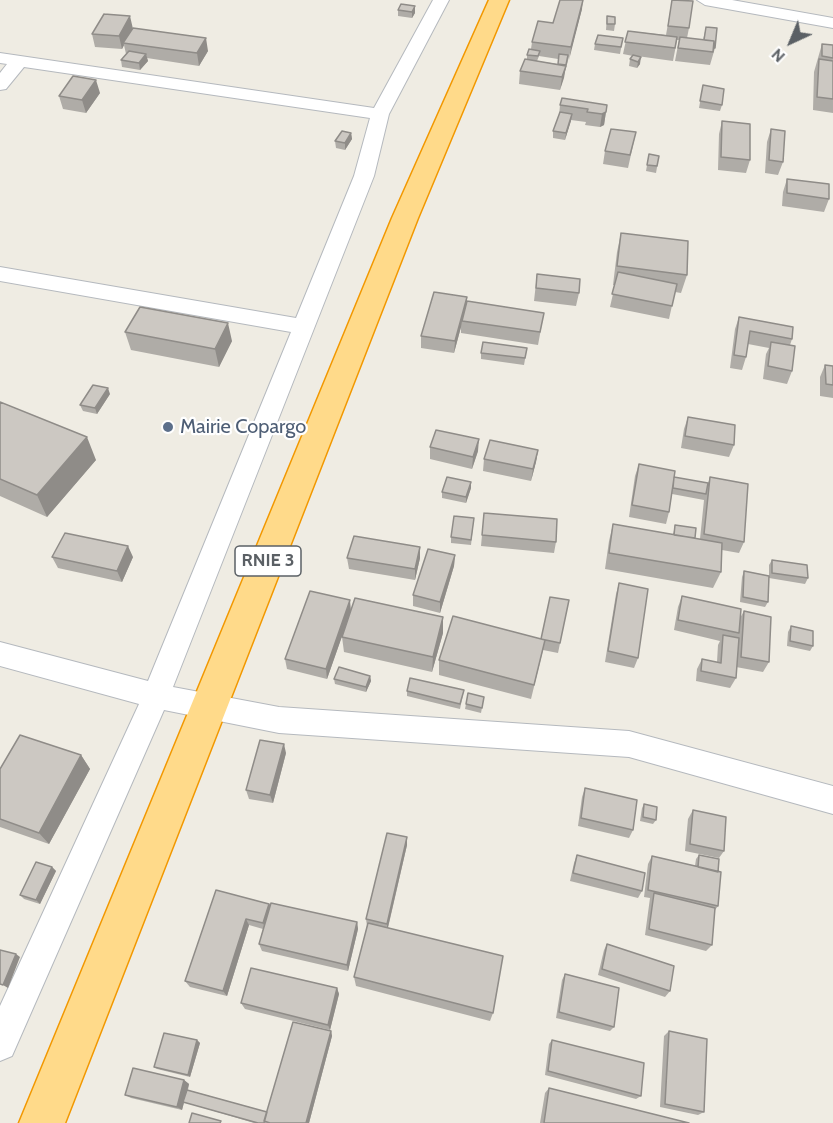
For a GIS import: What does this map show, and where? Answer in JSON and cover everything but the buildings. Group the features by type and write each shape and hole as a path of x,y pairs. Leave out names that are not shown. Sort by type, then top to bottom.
{"highway":[{"name":"RNIE 3","path":"42,1123 405,218 500,1"}],"street":[{"path":"0,1044 156,696 364,176 380,114 441,0"},
{"path":"705,0 833,23"},
{"path":"0,58 380,114"},
{"path":"0,85 19,61"},
{"path":"0,274 303,327"},
{"path":"0,654 156,696 279,720 629,744 833,800"}],"place":[{"name":"Mairie Copargo","path":"168,427"}]}
